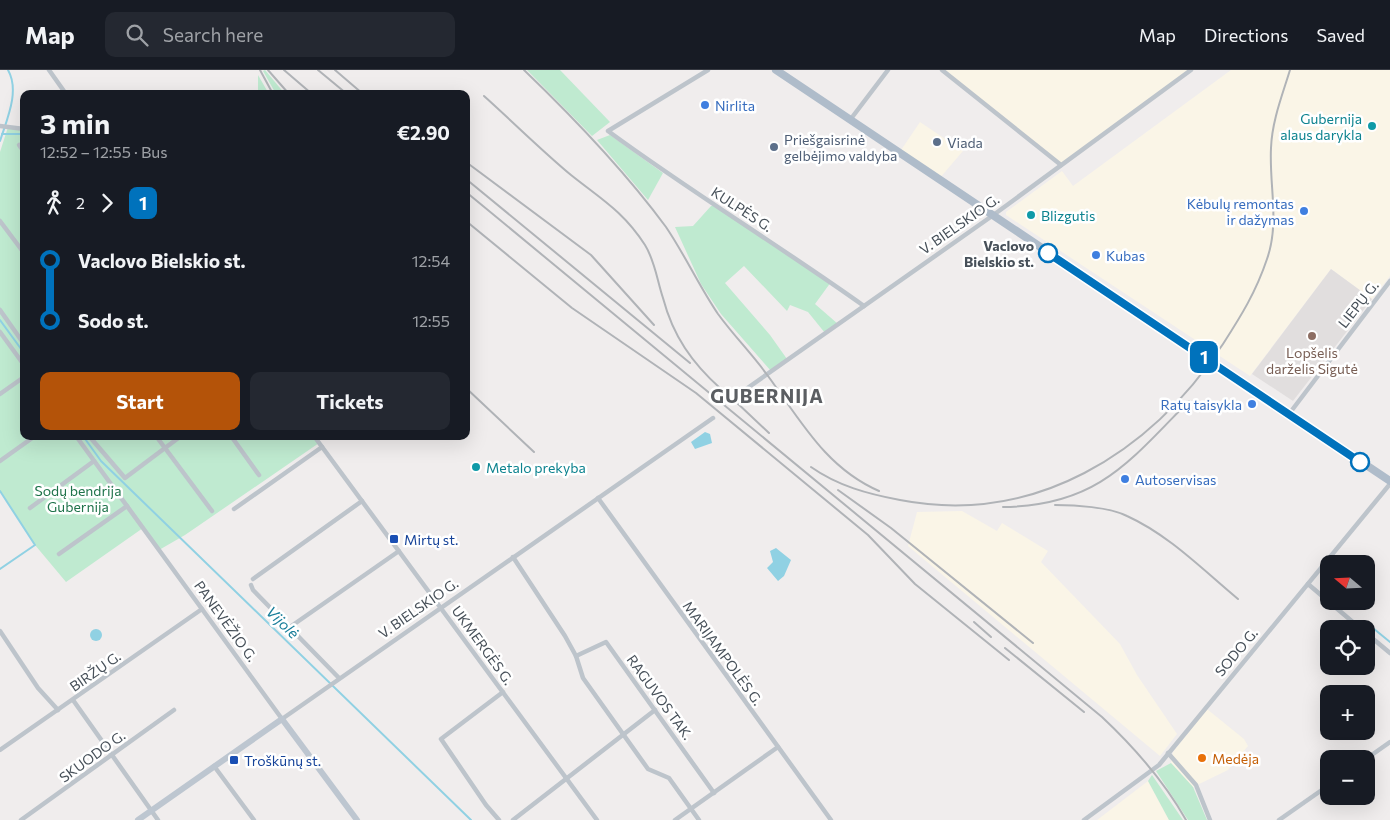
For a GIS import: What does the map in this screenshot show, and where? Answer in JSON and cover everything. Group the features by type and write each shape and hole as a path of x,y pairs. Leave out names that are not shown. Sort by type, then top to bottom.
{"main road":[{"path":"776,70 1390,482"}],"street":[{"path":"49,70 63,90"},
{"name":"KULPĖS G.","path":"708,70 608,131 682,184 785,250 864,306"},
{"path":"850,120 888,70"},
{"path":"942,70 1061,165"},
{"name":"V. BIELSKIO G.","path":"739,394 992,216 1191,70"},
{"path":"0,126 20,128"},
{"path":"0,221 20,248"},
{"name":"LIEPŲ G.","path":"1289,414 1390,280"},
{"path":"0,310 20,338"},
{"path":"0,332 20,360"},
{"path":"0,394 20,380"},
{"name":"V. BIELSKIO G.","path":"138,820 334,681 713,418"},
{"path":"0,461 29,440"},
{"name":"PANEVĖŽIO G.","path":"79,440 357,820"},
{"path":"92,440 125,478 175,440"},
{"path":"159,440 212,511"},
{"path":"234,440 259,475"},
{"name":"UKMERGĖS G.","path":"317,440 597,820"},
{"path":"234,508 322,447"},
{"path":"30,508 94,461"},
{"name":"SODO G.","path":"1084,820 1152,770 1168,753 1390,482"},
{"name":"MARIJAMPOLĖS G.","path":"598,498 831,820"},
{"path":"252,579 362,501"},
{"path":"59,554 127,506"},
{"path":"290,627 399,551"},
{"path":"513,557 576,656 583,678 648,769 669,778 699,820"},
{"path":"1308,584 1350,620"},
{"path":"252,588 339,678"},
{"name":"BIRŽŲ G.","path":"0,750 202,609"},
{"path":"0,631 38,688 58,710"},
{"path":"1375,640 1390,653"},
{"name":"RAGUVOS TAK.","path":"576,656 606,642 714,793"},
{"path":"500,820 486,805 441,739 503,692"},
{"path":"73,700 158,820"},
{"name":"SKUODO G.","path":"21,820 174,710"},
{"path":"513,820 565,778 625,736 655,710"},
{"path":"1375,753 1390,742"},
{"path":"675,820 778,747"},
{"path":"1168,753 1196,785 1210,820"},
{"path":"214,766 254,820"},
{"path":"1279,820 1320,791"}],"shaded area":[{"path":"942,70 1191,70 1061,165"},
{"path":"1231,70 1390,70 1390,276 1372,299 1331,269 1250,376 1006,215 1006,212 1062,171 1073,186"},
{"path":"920,122 963,151 939,179 899,153"},
{"name":"Lopšelis darželis Sigutė","path":"1331,269 1372,299 1293,401 1252,374"},
{"path":"962,511 997,531 1002,523 1048,551 1041,562 1120,644 1137,675 1177,734 1160,756 908,546 917,512"},
{"path":"1207,709 1244,739 1248,746 1228,770 1193,787 1171,763 1173,752"},
{"path":"1148,781 1169,820 1097,820"}],"green space":[{"path":"265,70 282,90 274,90 263,71"},
{"path":"527,70 560,70 610,122 592,136"},
{"path":"258,75 267,90 258,90"},
{"name":"Sodų bendrija Gubernija","path":"8,127 20,128 20,440 317,440 319,443 185,535 159,550 143,528 66,582 35,545 0,491 0,152"},
{"path":"610,135 663,173 648,200 597,140"},
{"path":"716,205 831,282 815,304 838,324 825,333 808,312 790,305 787,311 744,266 725,283 770,335 787,359 771,371 721,314 701,284 675,227 693,226 711,206"},
{"path":"1171,763 1193,787 1207,820 1188,820 1156,771"},
{"path":"1152,775 1183,820 1169,820 1148,781"}],"water":[{"path":"705,432 710,434 712,443 695,449 691,442"},
{"path":"776,548 791,560 784,576 778,581 767,568 773,562 770,551"},
{"path":"98,629 101,630 101,640 94,641 91,640 90,633 91,630"}],"waterway":[{"name":"Vijolė","path":"0,141 13,96 13,87 8,70"},
{"path":"2,134 20,134"},
{"name":"Vijolė","path":"0,320 20,348"},
{"name":"Vijolė","path":"86,440 101,461 471,820"},
{"path":"0,491 35,545 0,569"},
{"path":"1375,630 1390,642"}],"railway":[{"path":"260,70 271,90"},
{"path":"268,70 286,90"},
{"path":"284,70 307,90"},
{"path":"318,70 342,90"},
{"path":"335,70 358,90"},
{"path":"524,70 562,107 650,206 673,238 718,314 762,368 816,442 844,470 879,491"},
{"path":"811,467 843,484 876,495 900,500 949,505 997,502 1042,491 1084,473 1124,449 1161,418 1194,383 1236,324 1263,271 1273,231 1271,162 1273,128 1290,70"},
{"path":"484,96 571,175 620,214 637,233 651,258 667,312 678,337 701,369 721,389"},
{"path":"470,165 591,255 654,325"},
{"path":"470,182 690,363"},
{"path":"470,195 1102,717 1148,766 1186,820"},
{"path":"470,224 572,308 696,393 868,535 915,584 1009,660"},
{"path":"470,392 534,452"},
{"path":"734,400 769,433"},
{"path":"1003,507 1036,505 1063,499 1109,477 1148,443 1189,401"},
{"path":"838,490 891,528 1033,643"},
{"path":"1055,505 1111,510 1127,516 1171,543 1238,599"},
{"path":"974,622 991,637"},
{"path":"1005,648 1084,712"}],"bus line":[{"name":"1","path":"1048,253 1360,462"}],"place":[{"name":"Nirlita","path":"705,105"},
{"name":"Gubernija alaus darykla","path":"1372,126"},
{"name":"Viada","path":"937,142"},
{"name":"Priešgaisrinė gelbėjimo valdyba","path":"774,147"},
{"name":"Kėbulų remontas ir dažymas","path":"1304,211"},
{"name":"Blizgutis","path":"1031,215"},
{"name":"Vaclovo Bielskio st.","path":"1048,253"},
{"name":"Kubas","path":"1096,255"},
{"name":"Lopšelis darželis Sigutė","path":"1312,336"},
{"name":"Ratų taisykla","path":"1252,404"},
{"name":"Metalo prekyba","path":"476,467"},
{"name":"Autoservisas","path":"1125,479"},
{"name":"Mirtų st.","path":"394,539"},
{"name":"Medėja","path":"1202,758"},
{"name":"Troškūnų st.","path":"234,760"}],"district":[{"name":"GUBERNIJA","path":"767,395"}]}
